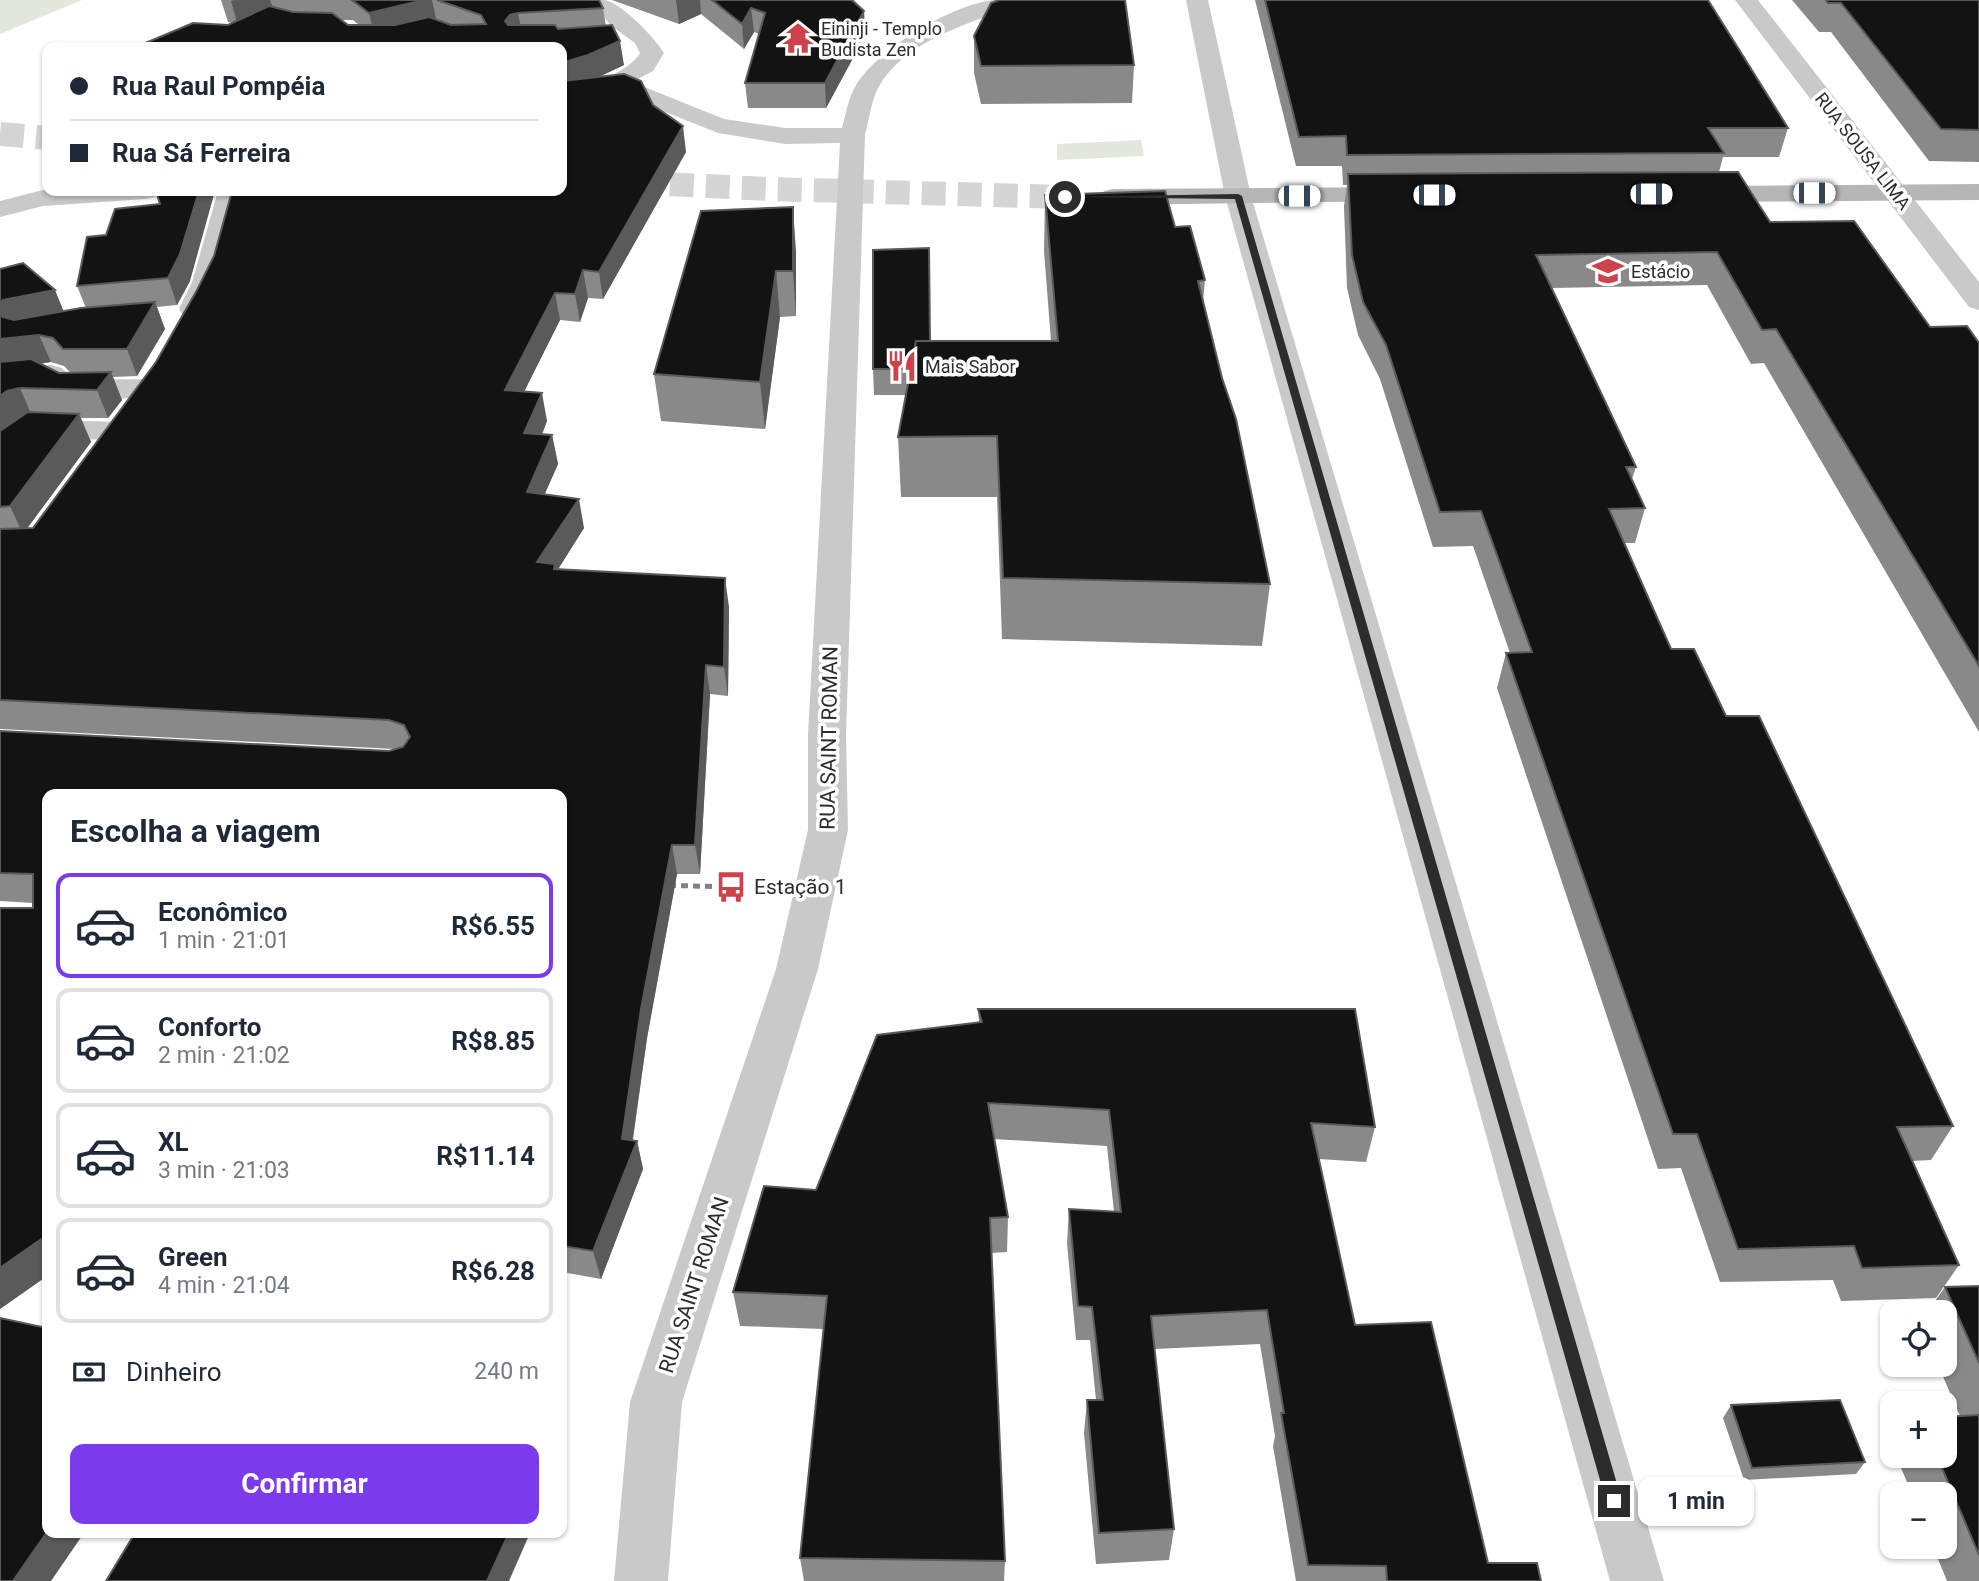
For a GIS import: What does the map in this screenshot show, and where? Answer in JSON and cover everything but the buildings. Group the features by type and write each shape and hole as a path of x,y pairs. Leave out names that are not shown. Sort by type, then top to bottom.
{"main road":[{"path":"1675,194 1979,192"},
{"path":"1091,197 1424,195"}],"street":[{"path":"582,0 610,9 618,20 648,46"},
{"name":"RUA SAINT ROMAN","path":"641,1581 656,1402 797,969 828,830 827,735 853,135 866,87 888,62 916,41 955,20 1014,0"},
{"path":"1197,0 1238,196 1637,1581"},
{"name":"RUA SOUSA LIMA","path":"1746,0 1979,302"},
{"path":"606,50 648,46"},
{"path":"595,91 645,66 648,46"},
{"path":"567,97 595,91 631,89 718,126 785,136 853,135"},
{"path":"0,209 43,198 72,196"},
{"path":"97,461 206,282 230,196"},
{"path":"0,379 51,374 62,387 70,389 169,345"},
{"path":"0,450 32,428 117,430"}],"shaded area":[{"path":"0,0 82,0 0,34"},
{"path":"1141,140 1144,156 1057,160 1057,144"}],"tunnel":[{"path":"0,134 42,138"},
{"path":"567,179 769,189 1065,197"}],"railway":[{"path":"657,885 731,887"}],"place":[{"name":"Eininji - Templo Budista Zen","path":"798,38"},
{"name":"Estácio","path":"1608,271"},
{"name":"Mais Sabor","path":"902,366"},
{"name":"Estação 1","path":"731,887"}],"route":[{"path":"1065,197 1238,196 1614,1501"}]}
